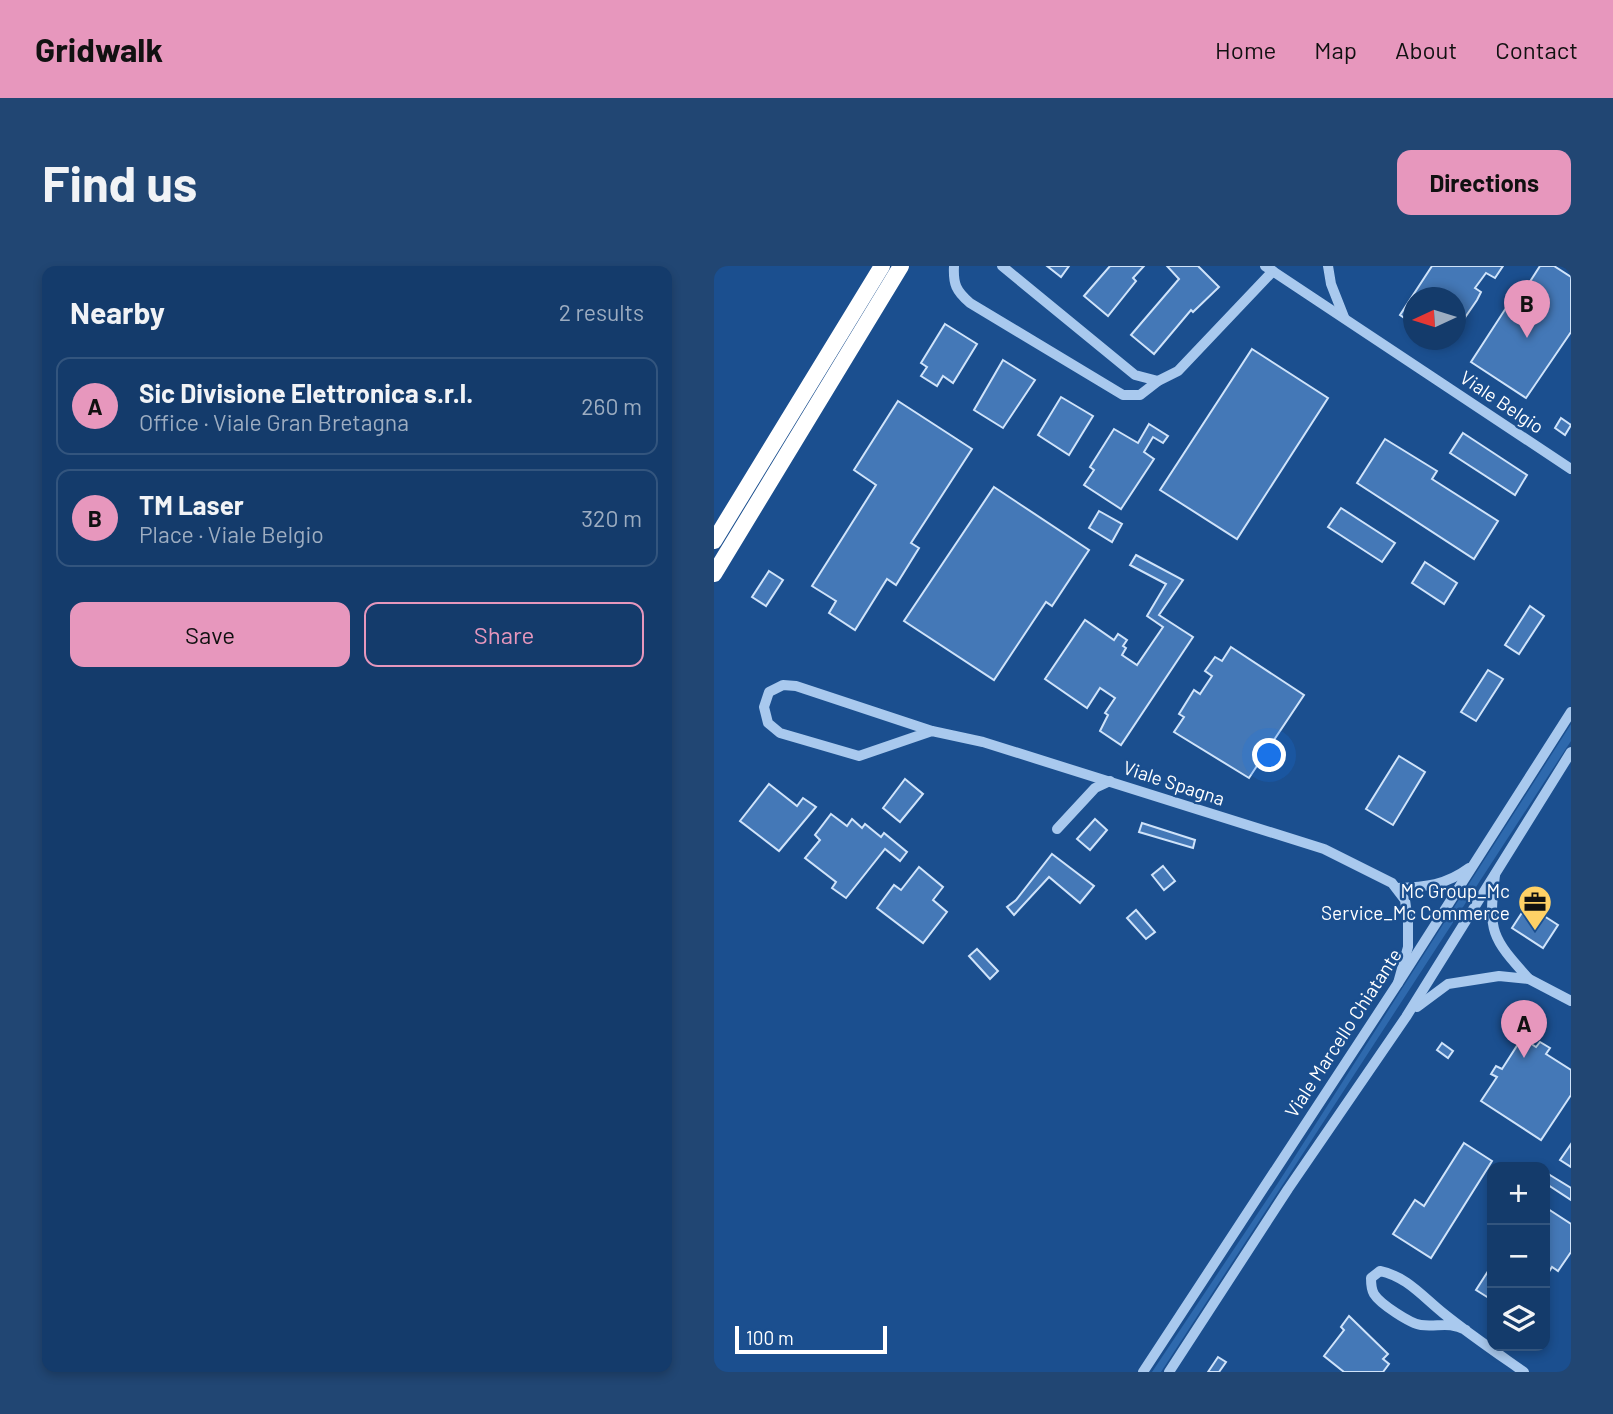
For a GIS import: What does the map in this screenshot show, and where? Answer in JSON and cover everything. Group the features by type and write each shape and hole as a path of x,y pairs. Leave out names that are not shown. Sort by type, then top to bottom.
{"highway":[{"path":"714,541 882,266"},
{"path":"714,574 901,266"}],"street":[{"path":"954,266 953,281 957,292 970,303 1123,395 1140,395 1158,381 1178,371 1269,268"},
{"path":"1002,266 1135,375 1158,381"},
{"path":"1328,266 1331,284 1344,317"},
{"name":"Viale Belgio","path":"1269,268 1571,469"},
{"name":"Viale Spagna","path":"932,731 859,756 780,733 768,723 764,707 769,692 783,685 796,686 932,731 983,742 1324,849 1397,888"},
{"name":"Viale Marcello Chiatante","path":"1143,1372 1398,983 1571,712"},
{"path":"1169,1372 1288,1189 1406,1017 1571,751"},
{"path":"1057,829 1095,788 1110,781"},
{"path":"1397,888 1429,886 1454,879 1474,864"},
{"path":"1496,870 1492,899 1494,931 1501,948 1529,979 1571,1001"},
{"path":"1397,888 1405,900 1408,922 1408,947 1398,983"},
{"path":"1406,1017 1448,984 1499,976 1529,979"},
{"path":"1466,1330 1442,1323 1424,1326 1414,1324 1378,1300 1372,1291 1371,1278 1380,1271 1391,1273 1524,1372"}],"shaded area":[{"path":"1571,724 1571,741 1161,1372 1152,1372 1278,1183"}],"building":[{"path":"1047,266 1069,266 1061,277"},
{"path":"1110,266 1144,266 1133,278 1136,281 1108,316 1084,296"},
{"path":"1167,266 1198,266 1219,287 1193,312 1191,310 1154,354 1131,335 1179,279"},
{"path":"1432,266 1503,266 1495,278 1486,273 1475,288 1481,292 1466,316 1466,287 1418,287"},
{"path":"1540,266 1554,266 1571,277 1571,332 1526,398 1471,362 1506,308 1511,311"},
{"path":"945,324 977,344 953,383 943,376 937,386 921,376 927,367 921,363"},
{"path":"1252,349 1328,398 1237,539 1160,490"},
{"path":"1003,360 1035,380 1003,428 974,410"},
{"path":"1061,397 1093,416 1069,455 1038,435"},
{"path":"898,401 972,449 911,543 919,548 896,585 887,579 855,630 829,613 836,601 812,586 876,485 854,470"},
{"path":"1561,418 1571,425 1565,435 1555,428"},
{"path":"1149,424 1168,436 1163,443 1153,437 1144,452 1154,459 1121,509 1084,485 1094,470 1090,467 1114,429 1138,443"},
{"path":"1463,433 1527,475 1515,495 1450,453"},
{"path":"1385,439 1437,471 1432,479 1498,521 1474,559 1357,483"},
{"path":"994,487 1089,550 1052,606 1046,602 994,680 904,621"},
{"path":"1341,508 1395,543 1382,562 1328,527"},
{"path":"1099,511 1122,524 1112,542 1089,528"},
{"path":"1136,555 1183,580 1159,615 1193,637 1121,745 1100,731 1108,715 1105,713 1115,698 1100,688 1087,708 1045,679 1085,620 1114,640 1118,634 1127,640 1122,655 1137,665 1163,627 1147,616 1166,584 1130,565"},
{"path":"1425,562 1457,583 1444,604 1412,583"},
{"path":"769,571 783,580 766,606 752,597"},
{"path":"1530,606 1544,616 1519,654 1505,645"},
{"path":"1231,647 1304,695 1274,740 1279,743 1274,749 1270,746 1249,778 1174,732 1184,717 1179,714 1194,690 1200,694 1212,676 1205,671 1215,657 1222,661"},
{"path":"1488,670 1503,679 1476,721 1461,712"},
{"path":"1399,756 1425,772 1393,825 1366,809"},
{"path":"905,779 923,794 900,822 883,808"},
{"path":"769,784 797,806 803,798 816,807 779,851 740,821"},
{"path":"831,814 847,826 852,819 862,828 865,824 881,837 884,833 907,852 900,861 885,849 846,898 832,888 836,882 805,858 820,840 815,835"},
{"path":"1095,819 1107,830 1090,850 1077,839"},
{"path":"1142,823 1195,840 1193,848 1139,832"},
{"path":"1052,854 1094,886 1080,903 1049,877 1014,915 1007,907 1016,900"},
{"path":"1163,866 1175,881 1164,890 1152,875"},
{"path":"919,867 943,887 933,900 947,912 923,943 877,908 894,885 901,890"},
{"path":"1527,905 1558,925 1543,948 1512,928"},
{"path":"1136,910 1155,932 1146,939 1127,918"},
{"path":"977,949 998,971 990,979 969,956"},
{"path":"1522,1038 1536,1047 1540,1042 1550,1048 1546,1054 1571,1070 1571,1095 1541,1140 1481,1101 1497,1077 1491,1074 1496,1066 1502,1069"},
{"path":"1442,1043 1453,1051 1448,1058 1437,1050"},
{"path":"1464,1143 1492,1161 1487,1162 1487,1169 1431,1258 1393,1234 1415,1200 1424,1206"},
{"path":"1571,1144 1571,1167 1560,1160"},
{"path":"1550,1175 1571,1188 1571,1200 1550,1186"},
{"path":"1550,1210 1571,1224 1571,1252 1558,1271 1552,1267 1550,1270"},
{"path":"1487,1273 1487,1297 1476,1290"},
{"path":"1349,1316 1388,1354 1383,1359 1389,1364 1383,1372 1344,1372 1324,1356 1344,1330 1341,1327"},
{"path":"1218,1357 1226,1362 1219,1372 1208,1372"}],"place":[{"name":"TM Laser","path":"1527,338"},
{"name":"Mc Group_Mc Service_Mc Commerce","path":"1535,932"},
{"name":"Sic Divisione Elettronica s.r.l.","path":"1524,1058"}]}
